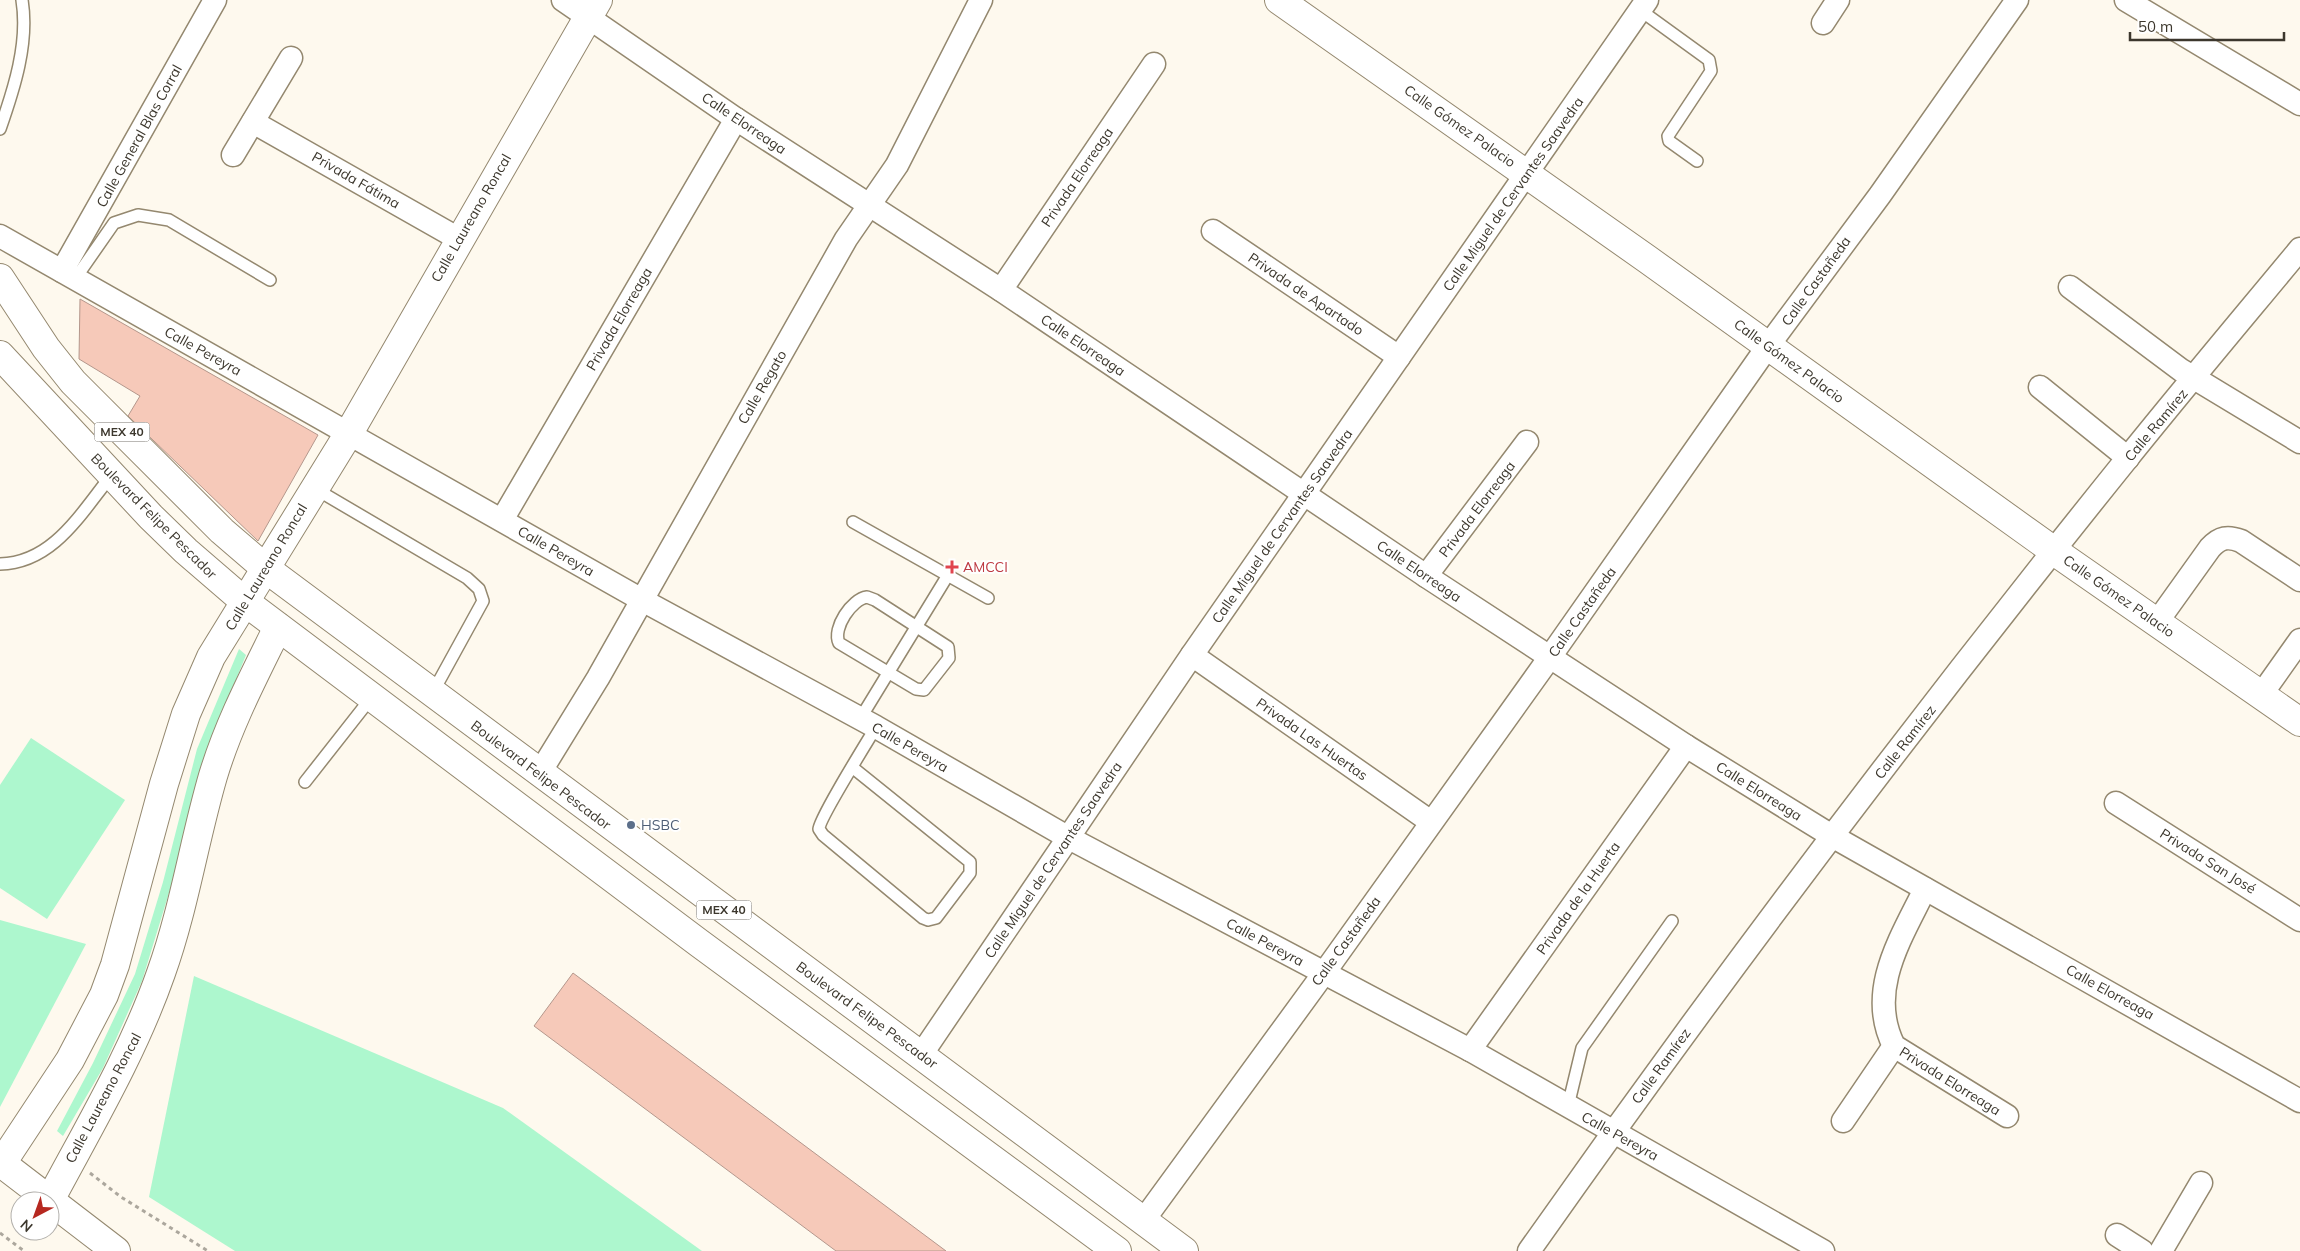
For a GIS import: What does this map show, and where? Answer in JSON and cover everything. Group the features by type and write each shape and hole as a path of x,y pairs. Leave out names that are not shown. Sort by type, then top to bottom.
{"street":[{"name":"Calle General Blas Corral","path":"69,275 215,0"},
{"name":"Calle Elorreaga","path":"564,0 593,8 736,119 1001,290 1426,576 1686,746 1832,836 2300,1101"},
{"name":"Calle Regato","path":"539,774 598,678 846,239 906,149 981,0"},
{"name":"Calle Gómez Palacio","path":"1279,0 1527,174 2054,551 2300,722"},
{"path":"1823,23 1838,0"},
{"name":"Calle Castañeda","path":"1143,1221 1324,973 1550,657 1768,346 1880,195 2017,0"},
{"path":"2126,0 2300,104"},
{"name":"Calle Miguel de Cervantes Saavedra","path":"922,1055 1192,655 1644,5"},
{"name":"Calle Laureano Roncal","path":"1,1165 70,1060 104,995 115,965 164,784 186,714 211,658 264,568 349,434 593,8"},
{"path":"233,155 291,58"},
{"name":"Privada Elorreaga","path":"1001,290 1154,64"},
{"name":"Privada Elorreaga","path":"502,520 736,119"},
{"name":"Privada Fátima","path":"253,122 459,239"},
{"name":"Privada de Apartado","path":"1213,231 1399,358"},
{"name":"Calle Pereyra","path":"0,236 642,600 868,723 1069,838 1470,1050 1824,1251"},
{"name":"Calle Ramírez","path":"1529,1251 1613,1131 1832,836 2128,458 2300,249"},
{"name":"Boulevard Felipe Pescador","path":"0,278 46,348 73,382 215,524 264,568 1184,1251"},
{"path":"2070,287 2194,378 2300,442"},
{"name":"Boulevard Felipe Pescador","path":"1,355 111,476 186,551 244,601 699,943 1117,1251"},
{"path":"2040,387 2128,458"},
{"name":"Privada Elorreaga","path":"1426,576 1527,442"},
{"path":"2157,622 2210,548 2216,541 2223,538 2230,537 2241,541 2300,580"},
{"name":"Calle Laureano Roncal","path":"55,1191 113,1086 148,1010 175,930 213,776 224,743 237,710 278,627"},
{"path":"2261,695 2300,640"},
{"name":"Privada Las Huertas","path":"1192,655 1431,822"},
{"name":"Privada de la Huerta","path":"1470,1050 1686,746"},
{"name":"Privada San José","path":"2116,803 2300,920"},
{"name":"Privada Elorreaga","path":"1926,889 1895,949 1887,970 1883,990 1886,1032 1894,1046 2007,1116"},
{"name":"Privada Elorreaga","path":"1843,1121 1894,1046"},
{"path":"1,1165 37,1191"},
{"path":"2161,1251 2201,1183"},
{"path":"60,1208 116,1251"},
{"path":"2117,1236 2142,1251"}],"lane":[{"path":"0,129 13,88 24,32 22,0"},
{"path":"1644,5 1708,60 1711,70 1668,136 1669,141 1697,161"},
{"path":"69,275 114,223 138,215 169,220 270,280"},
{"path":"0,564 13,564 33,556 61,538 111,476"},
{"path":"314,488 467,578 479,589 483,601 432,694"},
{"path":"853,522 988,598"},
{"path":"852,767 970,862 970,873 936,918 928,920 924,918 820,832 820,822 852,767 888,674 948,576"},
{"path":"867,597 917,626 948,647 949,658 924,690 916,689 888,674 844,647 836,637 837,631 854,602 860,598 867,597"},
{"path":"305,782 371,698"},
{"path":"1568,1106 1582,1048 1672,921"}],"path":[{"path":"72,1159 121,1197 208,1251"},
{"path":"0,1234 24,1251"}],"green space":[{"path":"239,649 246,655 208,749 172,883 142,981 103,1068 63,1136 57,1131 93,1063 135,974 163,882 197,749"},
{"path":"31,738 125,800 47,919 0,888 0,785"},
{"path":"0,920 86,944 0,1107"},
{"path":"194,976 503,1108 702,1251 235,1251 149,1197"}],"building":[{"path":"80,299 318,435 258,541 128,416 140,396 79,359"},
{"path":"573,973 946,1251 836,1251 534,1026"}],"place":[{"name":"AMCCI","path":"952,567"},
{"name":"HSBC","path":"631,825"}]}
